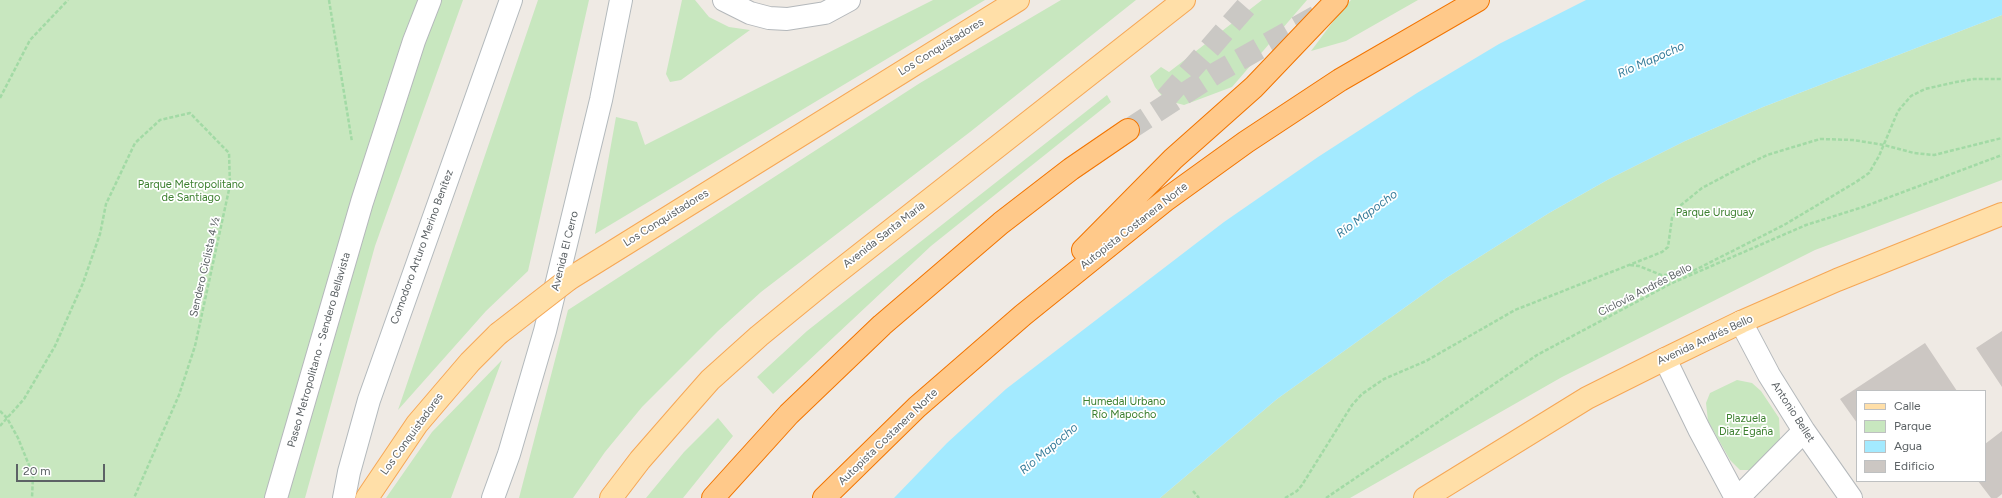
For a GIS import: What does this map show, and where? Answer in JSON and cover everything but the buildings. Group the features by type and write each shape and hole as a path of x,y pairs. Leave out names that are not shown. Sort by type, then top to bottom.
{"highway":[{"path":"1023,315 1134,197 1254,87 1337,0"},
{"name":"Autopista Costanera Norte","path":"824,498 917,406 1023,315 1167,199 1246,142 1340,80 1478,0"},
{"path":"713,498 789,414 893,315 1001,223 1071,169 1128,130"}],"main road":[{"name":"Los Conquistadores","path":"367,498 417,424 465,367 498,334 569,279 1018,0"},
{"name":"Avenida Santa María","path":"611,498 640,460 710,380 759,336 825,282 1184,0"},
{"name":"Avenida Andrés Bello","path":"1425,498 1587,398 1665,359 1741,322 1837,280 2002,214"}],"street":[{"name":"Paseo Metropolitano - Sendero Bellavista","path":"276,498 362,202 414,41 430,0"},
{"name":"Comodoro Arturo Merino Benítez","path":"344,498 349,472 369,400 511,0"},
{"name":"Avenida El Cerro","path":"493,498 526,401 547,323 601,100 621,0"},
{"path":"724,0 750,13 769,18 787,19 825,13 849,0"},
{"name":"Antonio Bellet","path":"1741,322 1769,375 1804,431 1851,498"},
{"path":"1665,359 1699,429 1737,498 1804,431"}],"path":[{"path":"0,98 30,40 68,0"},
{"path":"329,0 353,148"},
{"path":"1630,264 1661,275 1687,274 1784,226 1869,173 1884,145 1898,111 1911,96 1925,89 1956,82 1974,79 2002,79"},
{"name":"Sendero Ciclista 4 ½","path":"0,426 24,399 55,346 83,283 100,234 106,204 135,143 160,120 190,113 229,153 230,185 195,346 179,395 134,498"},
{"path":"1285,498 1297,491 1302,485 1352,405 1362,394 1384,379 1426,361 1515,310 1662,252 1668,246 1672,218 1675,212 1702,188 1746,165 1767,156 1820,139 1853,140 1884,145 1914,153 1934,155 2002,138"},
{"name":"Ciclovía Andrés Bello","path":"1326,498 1537,356 1670,284 1806,225 1863,207 2002,155"},
{"path":"0,411 7,418 18,438 33,475 32,498"},
{"path":"1193,491 1199,498"}],"green space":[{"name":"Parque Metropolitano de Santiago","path":"0,0 463,0 375,246 305,498 0,498"},
{"path":"538,0 589,0 528,271 486,311 398,410"},
{"path":"682,0 695,0 709,17 729,27 750,30 681,80 670,82 666,74"},
{"path":"933,0 985,0 595,234 616,117 637,122 645,145"},
{"path":"1061,0 1136,0 970,132 761,292 718,331 642,407 605,452 573,498 519,498 568,310 920,83"},
{"path":"1262,0 1307,0 1232,87 1184,105 1165,100 1155,87 1150,76 1161,67 1169,72"},
{"path":"1351,0 1418,0 1346,41 1311,51"},
{"name":"Parque Uruguay","path":"2002,15 2002,180 1815,250 1562,377 1350,498 1160,498 1277,399 1446,278 1549,213 1609,179 1685,141 1763,107"},
{"path":"1107,95 1111,102 931,246 773,394 757,377 807,331"},
{"path":"502,360 451,498 386,498 432,432"},
{"name":"Plazuela Diaz Egaña","path":"1737,380 1752,383 1761,391 1779,418 1780,439 1762,462 1751,470 1740,470 1730,460 1708,421 1706,403 1710,393"},
{"path":"718,418 733,436 683,498 646,498 684,452"}],"water":[{"name":"Humedal Urbano Río Mapocho","path":"1586,0 2002,0 2002,15 1763,107 1685,141 1609,179 1549,213 1446,278 1277,399 1160,498 894,498 947,443 1006,389 1224,222 1318,157 1417,93 1499,44"}],"tunnel":[{"path":"1166,98 1252,0"},
{"path":"1128,130 1216,73 1322,13"}],"water label":[{"name":"Río Mapocho","path":"1651,60"},
{"name":"Río Mapocho","path":"1367,214"},
{"name":"Río Mapocho","path":"1049,449"}]}
